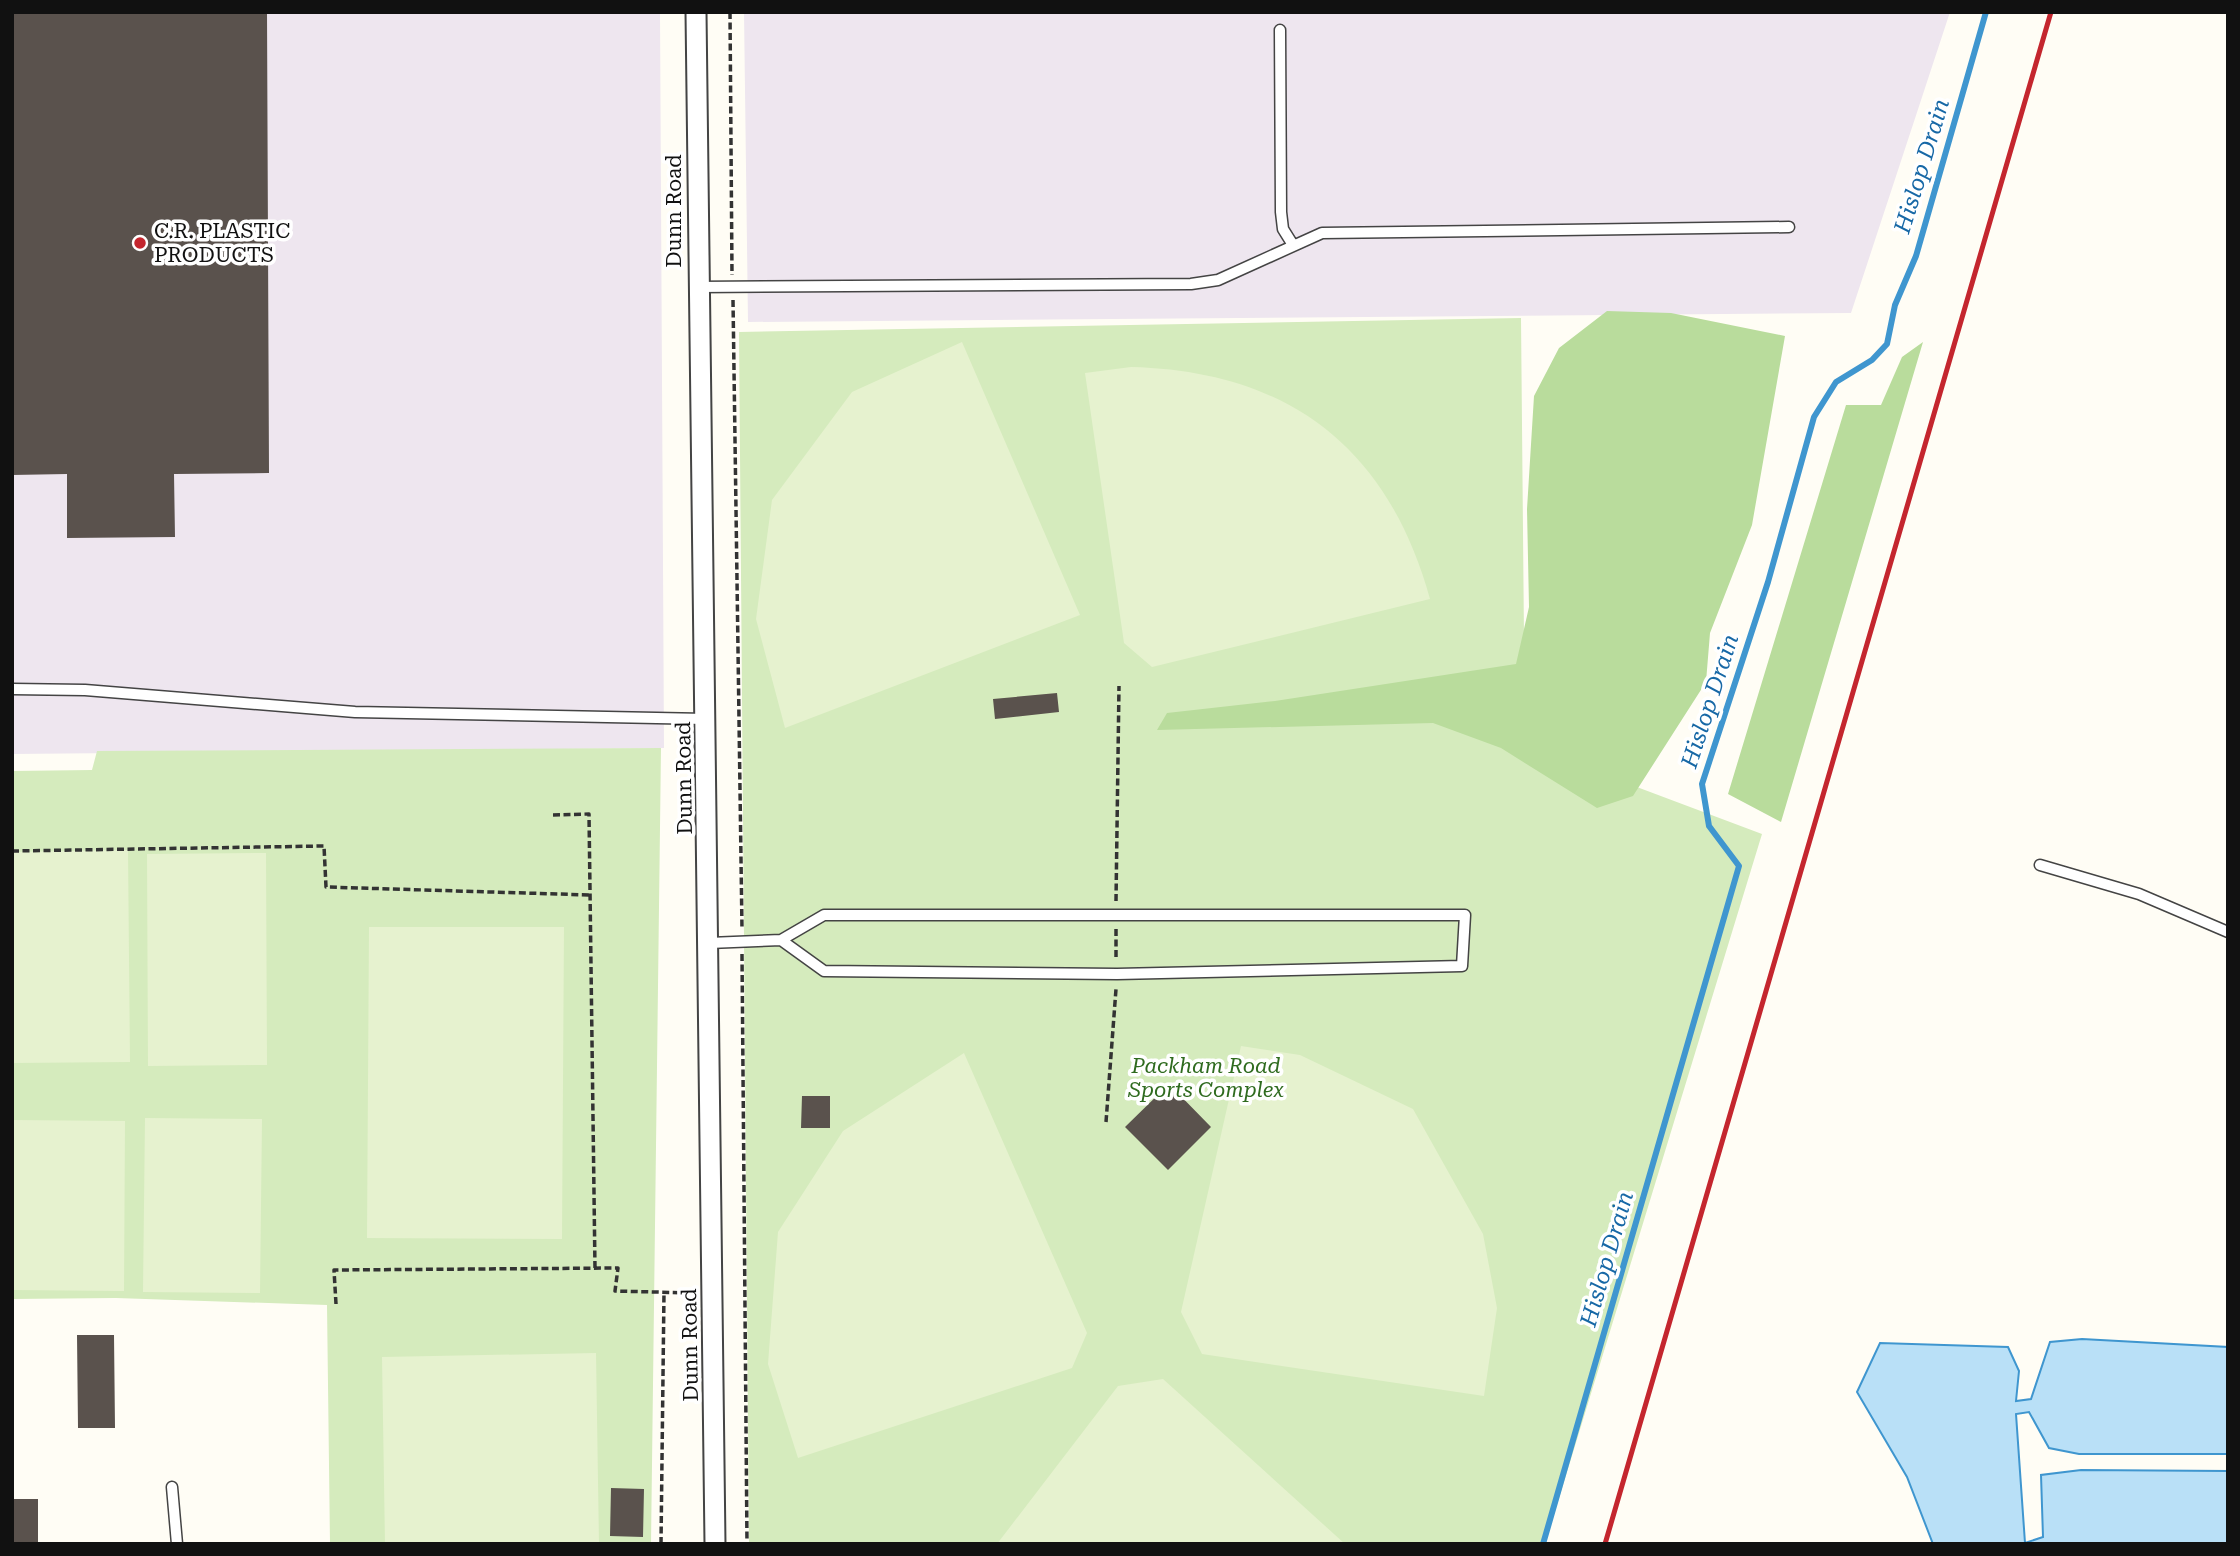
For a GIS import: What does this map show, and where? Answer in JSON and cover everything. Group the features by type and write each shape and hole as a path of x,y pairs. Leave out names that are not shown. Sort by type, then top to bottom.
{"street":[{"name":"Dunn Road","path":"696,12 715,1544"}],"lane":[{"path":"1280,30 1281,212 1283,229 1293,245"},
{"path":"698,287 1191,285 1218,280 1322,233 1789,227"},
{"path":"12,689 85,690 355,712 706,719"},
{"path":"2040,864 2139,894 2228,932"},
{"path":"709,943 781,940 824,915 1465,915 1462,966 1116,974 824,971 781,940"},
{"path":"172,1487 177,1544"}],"path":[{"path":"730,12 732,280"},
{"path":"733,292 747,1544"},
{"path":"553,814 589,814 595,1269"},
{"path":"12,851 324,846 326,887 590,895"},
{"path":"336,1304 334,1270 618,1268 615,1292 713,1293"},
{"path":"661,1544 664,1292"}],"shaded area":[{"path":"12,12 660,12 664,748 12,754"},
{"path":"744,12 1950,12 1851,313 748,322"}],"green space":[{"path":"1607,311 1671,313 1785,336 1752,525 1710,633 1706,682 1633,796 1597,808 1501,748 1433,723 1157,730 1167,713 1275,701 1516,664 1529,607 1527,509 1534,396 1559,348"},
{"name":"Packham Road Sports Complex","path":"1521,318 1525,745 1762,834 1545,1544 749,1544 739,332"},
{"path":"962,342 1080,615 785,728 756,619 772,500 852,392"},
{"path":"1923,342 1781,822 1728,794 1846,405 1881,405 1902,357"},
{"path":"1131,367 1187,372 1238,384 1284,402 1324,428 1358,460 1388,499 1412,546 1430,599 1152,667 1124,643 1085,373"},
{"path":"661,748 651,1544 330,1544 327,1305 116,1298 12,1299 12,771 92,770 97,751"},
{"path":"128,850 130,1062 12,1063 12,852"},
{"path":"266,853 267,1065 148,1066 147,854"},
{"path":"369,927 564,927 562,1239 367,1238"},
{"path":"1241,1046 1300,1055 1413,1109 1483,1234 1497,1308 1484,1396 1202,1354 1181,1312"},
{"path":"964,1053 1087,1333 1072,1368 798,1458 768,1364 778,1232 843,1131"},
{"path":"145,1118 262,1119 260,1293 143,1292"},
{"path":"12,1120 125,1121 124,1291 12,1290"},
{"path":"596,1353 599,1544 385,1544 382,1357"},
{"path":"1163,1379 1345,1544 997,1544 1118,1386"}],"water":[{"path":"2082,1339 2228,1347 2228,1454 2079,1454 2049,1448 2029,1412 2016,1414 2025,1543 2043,1537 2041,1475 2081,1470 2228,1471 2228,1544 1933,1544 1907,1477 1857,1392 1880,1343 2008,1347 2019,1371 2016,1401 2031,1399 2050,1342"}],"building":[{"name":"C.R. PLASTIC PRODUCTS","path":"12,12 267,12 269,473 174,474 175,537 67,538 67,474 12,475"},
{"path":"1057,693 1059,712 995,719 993,699"},
{"path":"1169,1084 1211,1127 1168,1170 1125,1127"},
{"path":"802,1096 830,1096 830,1128 801,1128"},
{"path":"77,1335 114,1335 115,1428 78,1428"},
{"path":"611,1488 644,1489 643,1537 610,1536"},
{"path":"12,1499 38,1499 38,1544 12,1544"}],"waterway":[{"name":"Hislop Drain","path":"1543,1544 1739,866 1709,826 1702,784 1768,582 1814,417 1836,382 1872,360 1887,344 1895,305 1916,256 1986,12"}],"railway":[{"path":"1605,1544 2051,12"}],"place":[{"name":"C.R. PLASTIC PRODUCTS","path":"140,243"}]}
